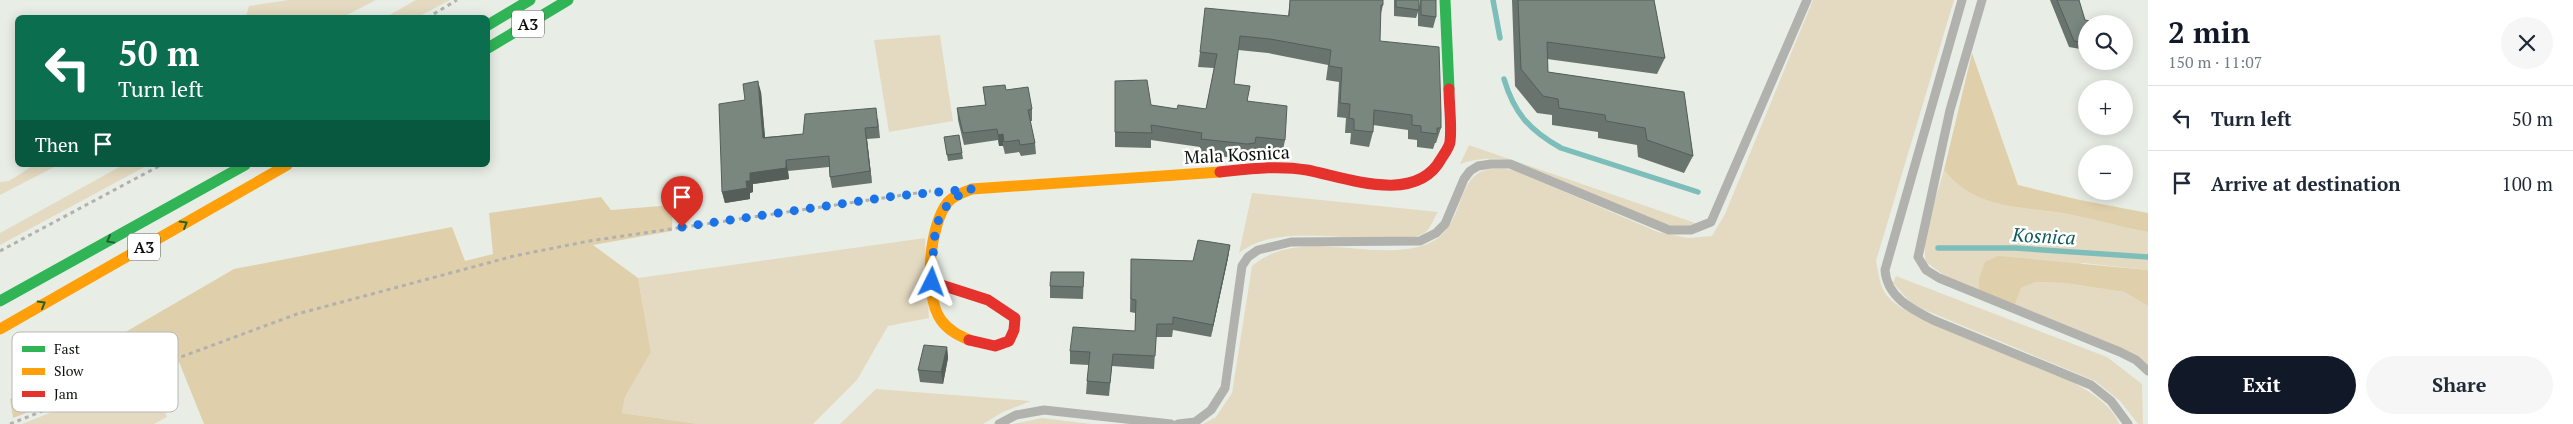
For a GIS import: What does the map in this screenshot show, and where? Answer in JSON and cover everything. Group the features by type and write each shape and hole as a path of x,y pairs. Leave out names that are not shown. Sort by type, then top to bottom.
{"main road":[{"name":"A3","path":"490,24 530,0"},
{"name":"A3","path":"490,47 568,0"},
{"name":"Mala Kosnica","path":"932,282 990,301 1007,309 1015,318 1014,330 1009,340 996,346 978,343 956,334 939,318 933,300 932,282 934,240 939,218 948,201 972,189 1143,179 1272,167 1306,170 1359,183 1385,186 1398,185 1426,177 1436,169 1450,144 1451,119 1445,0"},
{"name":"A3","path":"0,301 240,167"},
{"name":"A3","path":"0,329 284,167"}],"lane":[{"path":"1178,424 1195,422 1211,410 1226,388 1242,266 1248,257 1258,250 1291,242 1416,244 1432,236 1444,224 1466,174 1478,165 1510,164 1669,230 1685,232 1700,229 1711,222 1807,0"},
{"path":"1962,0 1885,270 1886,282 1894,294 1908,307 1925,316 2091,385 2111,402 2128,424"},
{"path":"1982,0 1950,110 1918,257 1920,264 1927,271 1942,280 2120,352 2136,360 2148,371"},
{"path":"999,424 1016,415 1044,410 1171,424"}],"path":[{"path":"431,15 457,0"},
{"path":"0,251 157,167"},
{"path":"178,358 297,314 514,256 589,241 934,191"},
{"path":"10,424 40,412"}],"shaded area":[{"path":"288,0 376,0 347,15 247,15 249,6"},
{"path":"416,0 450,0 422,15 390,15"},
{"path":"1813,0 1954,0 1876,261 1882,287 1892,301 1917,316 2029,362 2087,391 2108,407 2119,424 1203,424 1216,417 1232,393 1252,266 1270,255 1290,248 1311,246 1398,250 1418,247 1437,239 1449,227 1468,184 1478,174 1493,169 1516,171 1658,232 1688,238 1712,236 1725,214"},
{"path":"940,35 953,121 889,132 874,40"},
{"path":"1972,53 2018,185 2078,200 2148,213 2148,232 2073,215 1998,204 1969,192 1956,183 1944,170"},
{"path":"1469,145 1698,224 1681,228 1668,225 1508,160 1484,159 1460,164"},
{"path":"31,167 54,167 0,195 0,182 9,181"},
{"path":"119,167 144,167 0,245 0,233"},
{"path":"1944,170 1956,183 1969,192 1998,204 2073,215 2148,232 2148,270 2083,263 1979,293 1952,281 1926,262 1925,252 1927,229"},
{"path":"1252,193 1438,212 1426,232 1416,237 1377,239 1294,236 1274,238 1255,244 1239,253"},
{"path":"601,197 611,210 673,205 672,231 593,245 638,278 651,352 625,397 622,413 699,424 204,424 178,362 178,332 125,332 234,269 452,227 465,261 493,254 489,213"},
{"path":"925,238 929,318 888,326 857,380 813,424 699,424 622,413 625,397 651,352 638,278"},
{"path":"1998,256 2148,270 2148,306 2124,292 2065,283 2036,282 2021,288 2014,308 1979,293 1979,279 1985,262"},
{"path":"1896,276 2107,357 2142,384 2143,424 2138,424 2120,401 2095,381 1913,305 1893,283"},
{"path":"2036,282 2065,283 2124,292 2148,306 2148,366 2014,308 2021,288"},
{"path":"876,389 1031,401 1003,412 983,424 840,424"},
{"path":"12,412 28,412 13,418"},
{"path":"52,412 165,412 167,417 154,424 22,424"},
{"path":"1042,418 1092,424 1013,424"}],"building":[{"path":"1290,0 1383,0 1383,5 1381,5 1380,41 1439,47 1441,128 1437,128 1437,134 1421,132 1421,126 1412,125 1412,115 1374,110 1373,132 1354,130 1354,119 1349,118 1350,104 1340,103 1342,68 1329,66 1331,50 1270,39 1240,36 1234,84 1250,86 1247,101 1287,106 1285,140 1256,137 1255,143 1247,144 1201,139 1202,133 1151,125 1152,133 1115,132 1115,81 1147,80 1151,105 1177,109 1178,105 1206,109 1217,54 1200,52 1205,8 1289,16"},
{"path":"1396,0 1419,0 1419,10 1396,7"},
{"path":"1421,0 1436,0 1436,17 1421,15"},
{"path":"1518,0 1654,0 1665,58 1547,42 1548,72 1684,92 1693,156 1647,140 1645,128 1606,121 1605,115 1559,108 1558,99 1543,96 1521,69"},
{"path":"2057,0 2079,0 2084,15 2078,15 2078,42 2074,41"},
{"path":"758,81 763,138 803,134 805,114 876,108 878,127 865,128 870,171 830,177 829,156 786,160 786,168 750,173 750,181 746,181 747,188 722,192 719,104 745,100 743,84"},
{"path":"1005,85 1006,90 1028,87 1032,109 1028,110 1035,143 1020,145 1019,140 1004,142 1003,134 998,135 997,129 963,133 957,108 986,105 983,87"},
{"path":"959,135 962,153 947,155 944,137"},
{"path":"1198,240 1230,245 1213,325 1173,317 1173,324 1157,324 1155,356 1113,354 1110,383 1087,381 1090,352 1070,351 1073,327 1135,331 1136,300 1131,299 1131,259 1193,261"},
{"path":"1051,272 1084,272 1083,287 1050,286"},
{"path":"924,345 947,347 941,372 918,370"}],"waterway":[{"path":"1493,0 1500,38"},
{"path":"1504,79 1518,111 1532,128 1550,142 1561,148 1698,192"},
{"name":"Kosnica","path":"1938,248 2015,248 2148,257"}],"traffic: fast":[{"path":"490,24 530,0"},
{"path":"490,47 568,0"},
{"path":"1445,0 1449,89"},
{"path":"0,301 241,167"}],"traffic: slow":[{"path":"0,329 284,167"},
{"path":"969,340 945,325 939,317 932,291 931,258 933,241 942,212 953,197 972,189 1143,179 1220,172"}],"traffic: jam":[{"path":"1220,172 1272,167 1306,170 1359,183 1385,186 1398,185 1426,177 1436,169 1450,144 1449,89"},
{"path":"932,282 988,300 1015,318 1014,330 1009,341 995,346 969,340"}],"route":[{"path":"682,227 895,196 943,190 972,189 958,194 948,201 939,218 934,240 932,282"}]}
